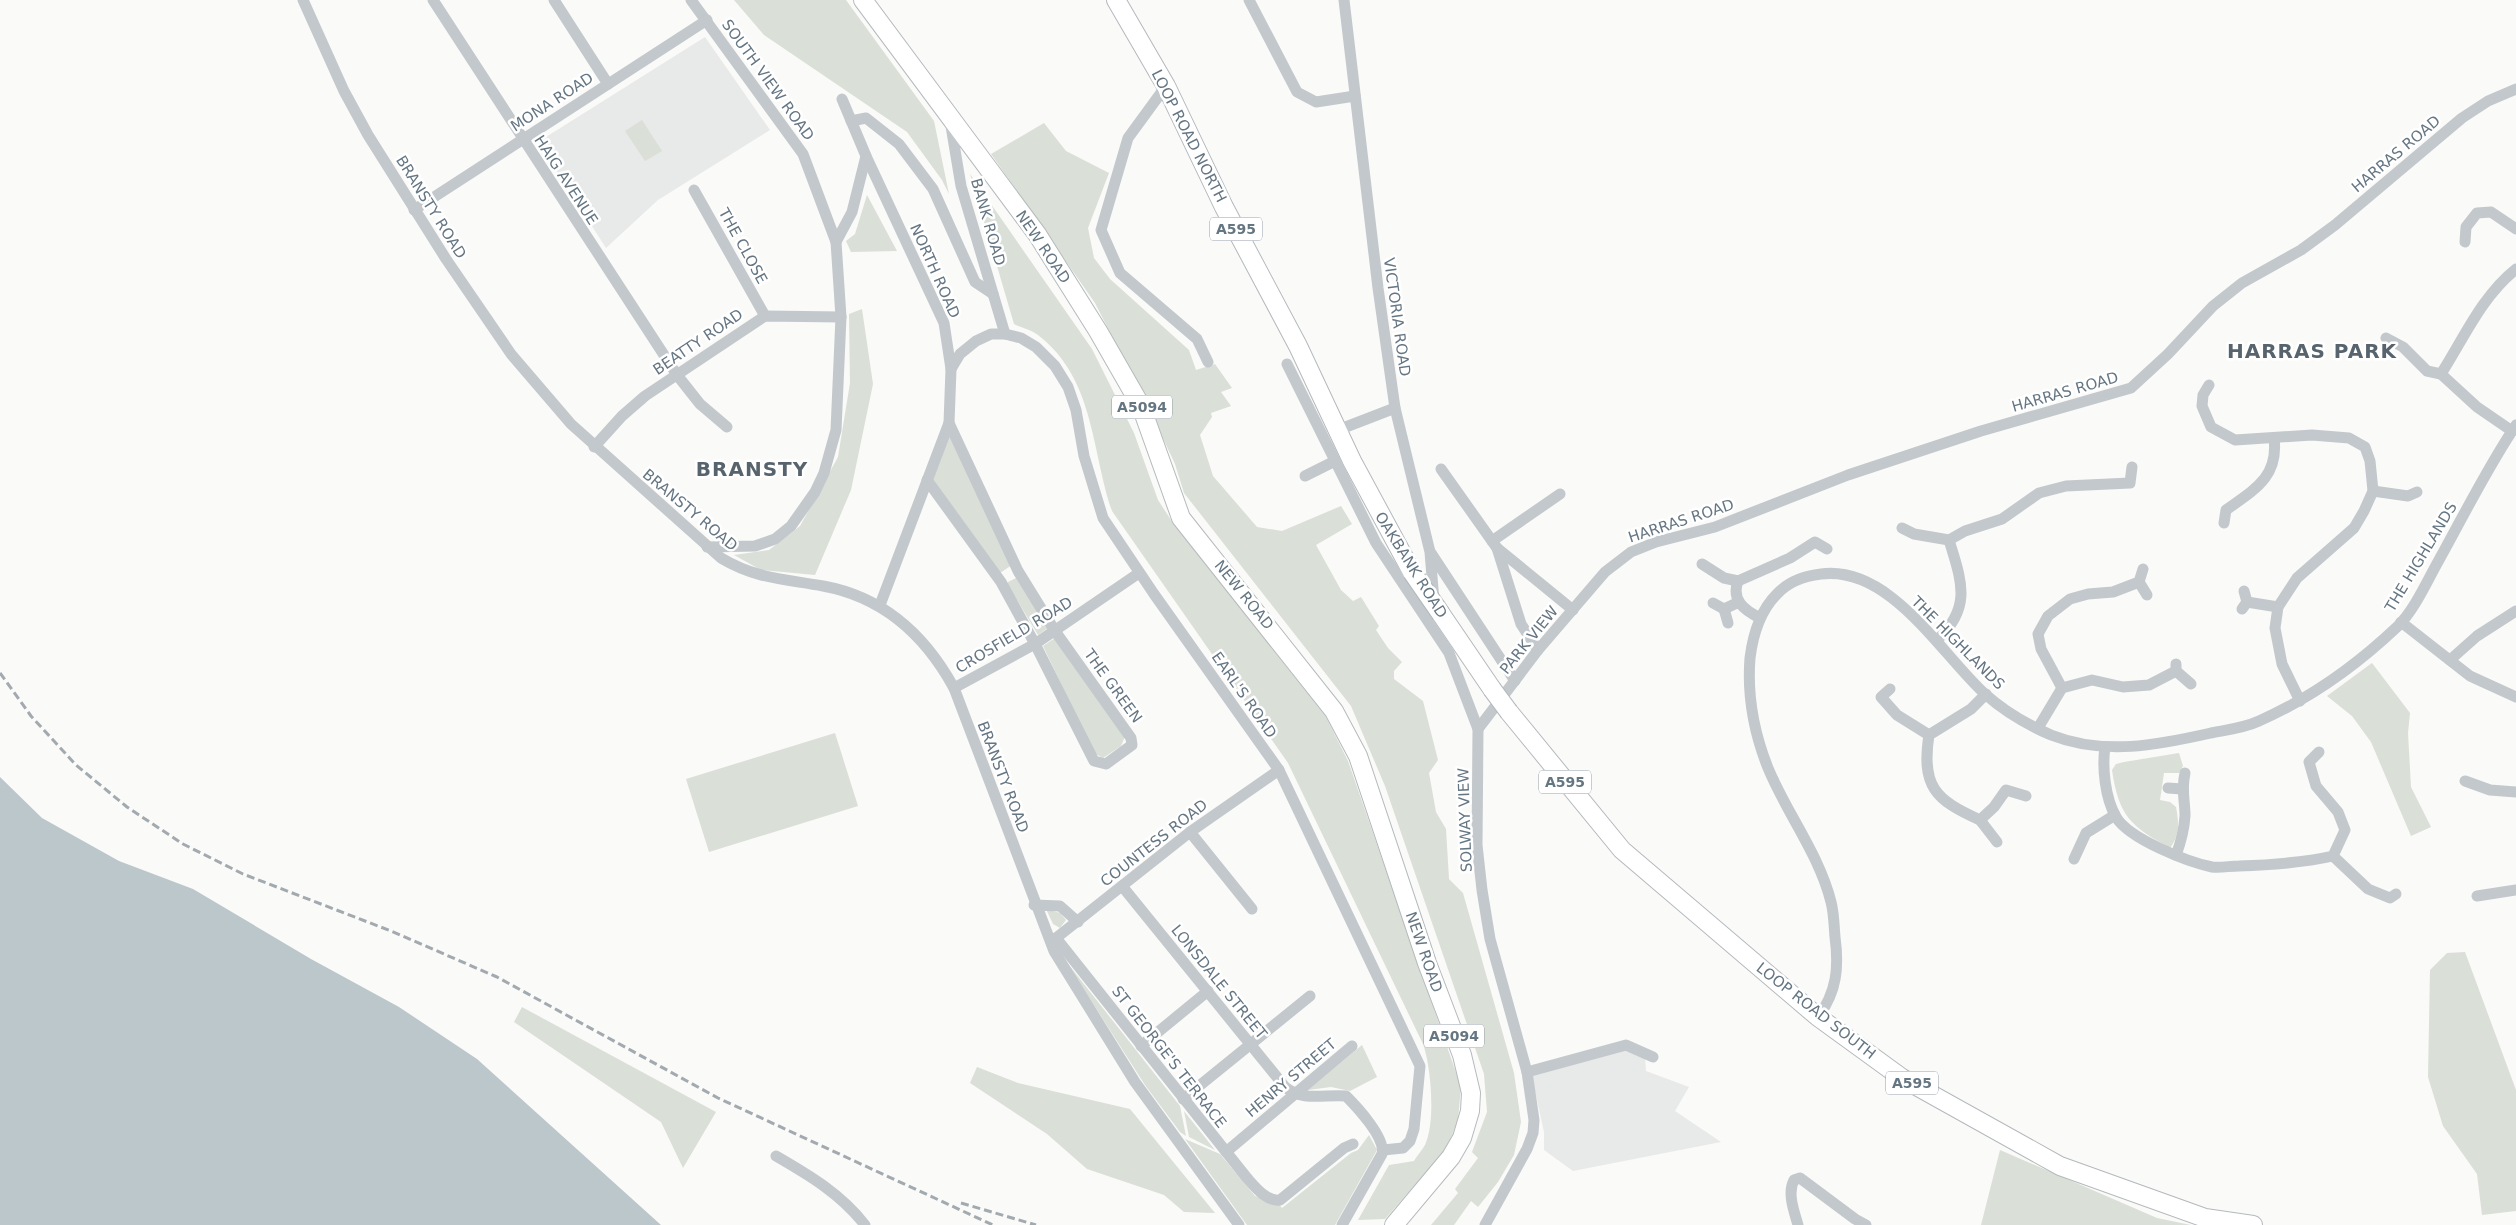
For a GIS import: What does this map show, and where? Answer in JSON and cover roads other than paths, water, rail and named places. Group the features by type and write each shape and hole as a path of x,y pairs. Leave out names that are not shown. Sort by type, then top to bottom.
{"main road":[{"name":"NEW ROAD","path":"863,0 1036,234 1103,339 1141,406 1181,518 1329,704 1358,756 1427,963 1462,1055 1471,1093 1470,1111 1458,1144 1451,1157 1394,1225"},
{"name":"LOOP ROAD NORTH","path":"1116,0 1166,86 1224,207 1298,346 1338,430 1344,461"},
{"name":"LOOP ROAD SOUTH","path":"1344,461 1412,572 1492,689 1622,850 1818,1017 1902,1078 2060,1166 2205,1218 2253,1225"}],"street":[{"name":"BRANSTY ROAD","path":"303,0 344,91 414,210 476,306 511,354 571,424 594,447 707,547 738,568 756,575 835,589 880,605 920,638 944,669 954,688 1034,904 1053,941 1135,1082 1239,1225"},
{"name":"HAIG AVENUE","path":"433,0 522,140 677,375 700,404 726,427"},
{"path":"554,0 608,84"},
{"name":"SOUTH VIEW ROAD","path":"691,0 803,154 836,242 841,317 836,430 824,473 815,492 791,526 774,538 754,546 707,547"},
{"path":"1249,0 1297,92 1316,102 1355,96"},
{"name":"VICTORIA ROAD","path":"1344,0 1395,408 1430,552 1437,634"},
{"name":"MONA ROAD","path":"414,210 707,20"},
{"path":"1166,86 1128,138 1101,230 1120,273 1197,339 1208,362"},
{"name":"HARRAS ROAD","path":"1605,572 1624,556 1641,547 1715,528 1848,475 2131,388 2168,354 2213,306 2242,283 2301,250 2328,230 2462,118 2488,101 2516,89"},
{"name":"NORTH ROAD","path":"842,99 850,121 944,323 951,369 949,423 880,605"},
{"name":"BANK ROAD","path":"949,116 961,186 1005,334"},
{"path":"850,121 866,118 899,144 933,189 975,282 993,294"},
{"path":"836,242 852,212 866,156"},
{"name":"THE CLOSE","path":"694,190 765,316"},
{"path":"2465,242 2466,227 2477,213 2491,212 2516,229"},
{"path":"2440,374 2484,302 2504,278 2516,269"},
{"name":"BEATTY ROAD","path":"594,447 622,416 677,375 765,316 841,317"},
{"path":"951,369 960,354 976,341 991,334 1005,334"},
{"name":"EARL'S ROAD","path":"1005,334 1021,338 1036,347 1055,366 1068,387 1076,410 1084,456 1102,518 1279,770 1420,1066 1414,1129 1410,1142 1403,1148 1383,1150"},
{"path":"2386,337 2402,347 2427,371 2440,374 2476,405 2514,428"},
{"name":"OAKBANK ROAD","path":"1287,364 1344,461 1376,544 1449,653 1478,729"},
{"path":"2209,385 2198,400 2211,427 2235,440 2321,436 2349,438 2365,446 2370,461 2373,491 2354,528 2297,578 2278,607 2275,628 2282,664 2300,701"},
{"path":"1338,430 1395,408"},
{"name":"THE GREEN","path":"927,480 1001,582 1035,644 1094,761 1106,764 1132,745 1131,738 1055,632 1018,571 949,423"},
{"name":"THE HIGHLANDS","path":"1818,1017 1830,1001 1838,961 1832,904 1820,869 1769,770 1756,735 1750,701 1749,673 1751,648 1760,618 1775,596 1795,581 1811,575 1833,572 1859,578 1887,596 1937,640 1986,694 2014,716 2038,728 2079,743 2105,747 2150,745 2254,723 2300,701 2372,649 2401,622 2432,573 2514,428"},
{"path":"2224,523 2221,507 2268,476 2276,454 2274,438"},
{"path":"1305,476 1344,461"},
{"path":"1902,528 1913,536 1949,540 1965,530 2002,519 2039,493 2066,486 2133,487 2132,468"},
{"path":"1441,469 1494,545 1573,610"},
{"path":"2373,491 2410,498"},
{"path":"1494,545 1560,494"},
{"path":"1702,564 1724,578 1738,581 1790,558 1816,538 1827,549"},
{"path":"1937,640 1950,628 1961,607 1961,579 1949,540"},
{"path":"1494,545 1521,624 1538,650"},
{"path":"1430,552 1515,681"},
{"path":"2143,569 2139,582 2147,595"},
{"name":"PARK VIEW","path":"1478,729 1538,650 1605,572"},
{"name":"CROSFIELD ROAD","path":"954,688 1055,632 1139,573"},
{"path":"1738,581 1734,590 1738,602 1749,612 1760,618"},
{"path":"2062,688 2041,649 2038,634 2048,616 2070,599 2088,594 2113,592 2139,582"},
{"path":"2244,601 2278,607"},
{"path":"1724,609 1738,602"},
{"path":"1713,603 1724,609 1728,623"},
{"path":"2450,660 2477,636 2516,611"},
{"path":"2401,622 2470,676 2516,698"},
{"path":"2038,728 2062,688 2092,680 2123,687 2149,685 2176,668 2191,684"},
{"path":"1890,689 1877,697 1897,715 1929,735"},
{"path":"1986,694 1971,709 1929,735 1925,760 1932,789 1956,810 1980,820 1997,842"},
{"name":"SOLWAY VIEW","path":"1478,729 1477,845 1490,939 1527,1072 1534,1120 1532,1133 1520,1162 1485,1225"},
{"path":"2105,747 2103,763 2106,784 2115,815 2136,836 2176,855 2213,867 2302,863 2333,856"},
{"path":"2319,752 2304,761 2316,786 2338,812 2345,830 2333,856"},
{"name":"COUNTESS ROAD","path":"1053,941 1190,832 1279,770"},
{"path":"2176,855 2183,836 2185,814 2182,789 2185,773"},
{"path":"2462,779 2490,790 2516,792"},
{"path":"1980,820 1994,807 2004,785 2026,796"},
{"path":"2168,788 2182,789"},
{"path":"2074,860 2086,833 2115,815"},
{"path":"1190,832 1252,909"},
{"path":"2080,846 2091,851"},
{"path":"2333,856 2368,888 2393,900"},
{"name":"LONSDALE STREET","path":"1122,886 1285,1087 1295,1094"},
{"path":"2476,895 2516,890"},
{"path":"1034,904 1060,906 1078,922"},
{"name":"ST GEORGE'S TERRACE","path":"1053,941 1142,1046 1226,1152 1261,1192 1271,1199 1280,1200 1344,1148 1353,1144"},
{"path":"1142,1046 1208,991"},
{"path":"1183,1098 1310,996"},
{"path":"1527,1072 1626,1045 1653,1057"},
{"name":"HENRY STREET","path":"1226,1152 1352,1046"},
{"path":"1295,1094 1311,1097 1346,1096 1370,1124 1383,1150 1342,1225"},
{"path":"776,1156 814,1177 841,1199 866,1225"},
{"path":"1798,1225 1792,1206 1791,1185 1794,1180 1800,1178 1855,1220 1866,1225"}],"railway":[{"path":"0,673 31,716 76,765 127,807 183,844 243,874 391,931 497,977 718,1098 993,1225"},
{"path":"961,1203 1036,1225"}],"district":[{"name":"HARRAS PARK","path":"2312,351"},
{"name":"BRANSTY","path":"752,469"}]}
